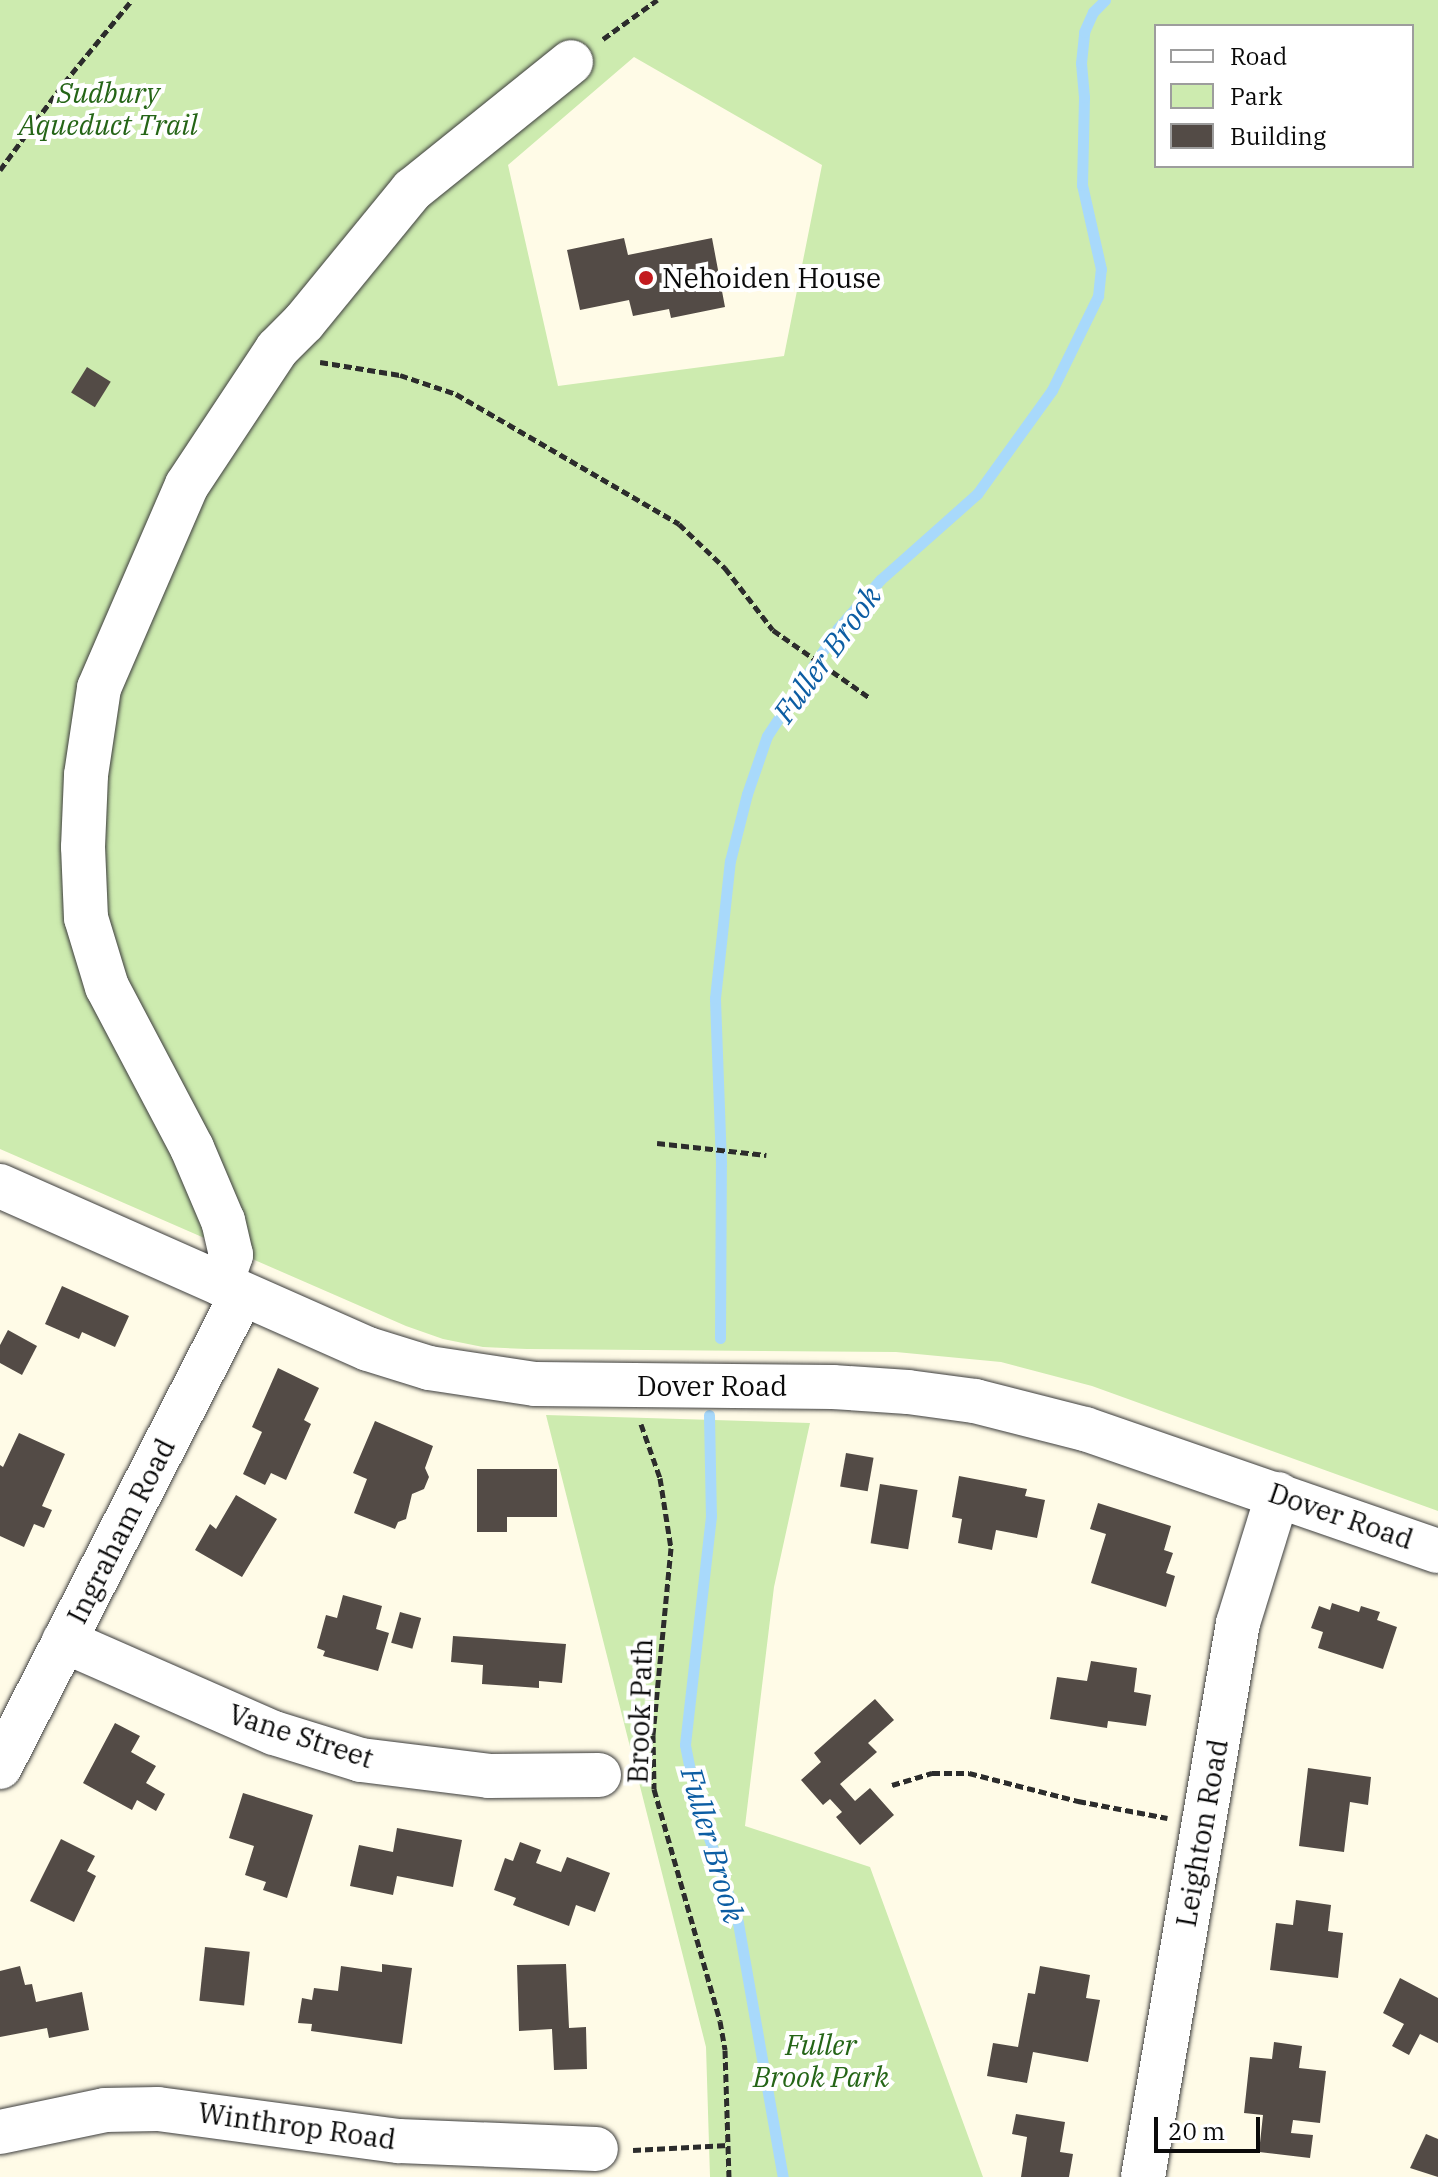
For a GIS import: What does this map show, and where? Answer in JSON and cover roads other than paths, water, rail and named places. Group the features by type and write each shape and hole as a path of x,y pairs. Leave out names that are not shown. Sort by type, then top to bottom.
{"street":[{"name":"Ingraham Road","path":"0,1767 64,1641 232,1289 231,1255 223,1221 192,1148 107,987 91,942 84,896 85,789 99,688 187,485 269,360 412,190 571,62"},
{"name":"Dover Road","path":"0,1186 368,1349 429,1368 535,1384 821,1387 959,1398 1085,1429 1438,1551"},
{"name":"Leighton Road","path":"1143,2177 1244,1595 1278,1494"},
{"name":"Vane Street","path":"64,1641 274,1733 361,1760 489,1776 599,1775"},
{"name":"Winthrop Road","path":"0,2132 105,2110 158,2109 399,2141 596,2149"}],"waterway":[{"name":"Fuller Brook","path":"720,1338 721,1163 715,998 730,861 747,794 767,736 838,628 880,580 977,494 1052,390 1098,296 1101,269 1082,185 1084,97 1081,63 1084,32 1093,12 1105,0"},
{"name":"Fuller Brook","path":"709,1415 711,1516 685,1745 696,1800 738,1923 783,2177"}],"place":[{"name":"Nehoiden House","path":"646,278"}],"park label":[{"name":"Sudbury Aqueduct Trail","path":"108,109"},
{"name":"Fuller Brook Park","path":"821,2061"}]}
